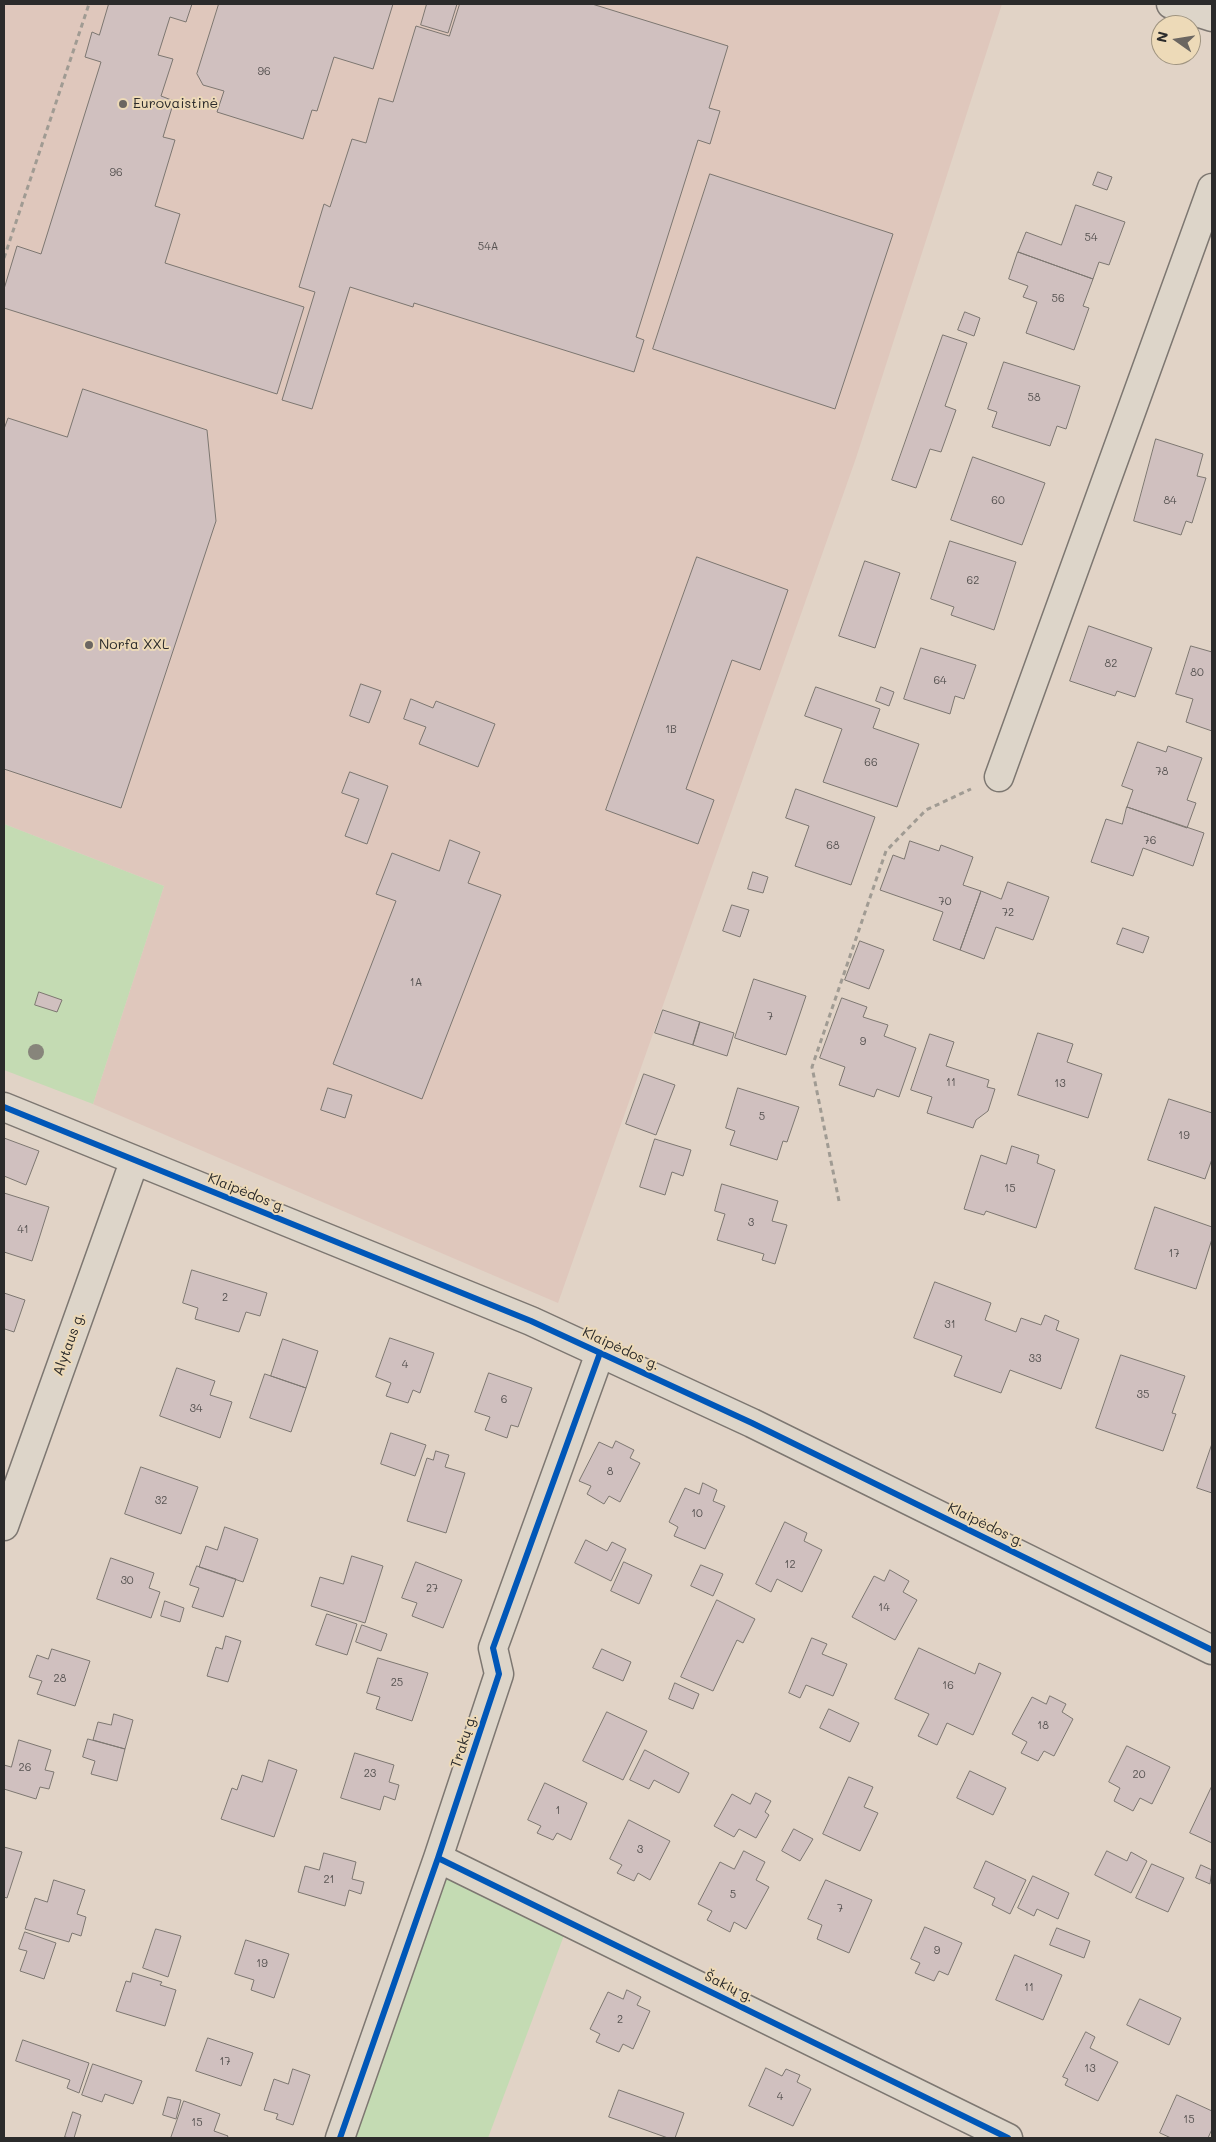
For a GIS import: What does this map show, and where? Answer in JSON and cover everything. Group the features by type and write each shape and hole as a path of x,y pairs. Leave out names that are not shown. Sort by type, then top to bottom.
{"street":[{"path":"1171,4 1212,17"},
{"path":"999,777 1212,188"},
{"name":"Klaipėdos g.","path":"4,1107 134,1162 522,1317 752,1423 1212,1650"},
{"name":"Alytaus g.","path":"4,1526 134,1162"},
{"name":"Trakų g.","path":"340,2138 438,1858 499,1674 493,1648 600,1353"},
{"name":"Šakių g.","path":"438,1858 1008,2138"}],"path":[{"path":"4,258 89,4"},
{"path":"838,1201 812,1067 886,851 926,810 999,777"}],"shaded area":[{"path":"4,4 1002,4 856,458 558,1303 93,1104 164,886 4,824"}],"green space":[{"path":"4,824 164,886 93,1104 4,1070"},
{"path":"438,1858 569,1922 488,2138 339,2138"}],"building":[{"path":"109,4 192,4 186,22 170,17 158,55 173,59 161,96 174,101 163,137 175,140 155,206 180,214 165,263 304,307 277,394 4,308 4,289 17,246 41,254 101,62 85,57 92,32 99,35"},
{"path":"219,4 393,4 373,69 334,57 317,111 312,110 303,139 217,112 224,91 203,85 197,74"},
{"path":"427,4 457,4 448,33 421,25"},
{"path":"460,4 592,4 728,46 709,108 720,111 710,144 698,140 636,337 644,340 634,372 414,303 413,307 350,287 312,409 282,400 315,292 299,287 324,204 330,207 352,139 366,143 379,98 393,102 416,26 449,36"},
{"path":"1098,172 1112,177 1107,190 1093,185"},
{"path":"710,174 893,234 835,409 653,349"},
{"path":"1076,205 1125,222 1109,265 1099,262 1093,279 1018,252 1026,232 1061,245"},
{"path":"1018,252 1093,279 1083,306 1089,308 1074,350 1026,333 1037,302 1023,297 1028,286 1009,279"},
{"path":"965,312 980,318 974,336 958,330"},
{"path":"943,335 967,343 945,406 956,410 941,452 930,449 916,488 892,480"},
{"path":"1004,362 1080,386 1066,429 1057,426 1050,446 992,427 997,412 988,409"},
{"name":"Norfa XXL","path":"83,389 207,430 216,521 121,808 4,769 4,429 8,418 67,437"},
{"path":"1156,439 1203,454 1197,476 1206,478 1192,523 1186,521 1181,535 1134,521"},
{"path":"973,457 1045,483 1022,545 951,520"},
{"path":"950,541 1016,562 994,630 951,615 954,607 931,599"},
{"path":"697,557 788,590 760,670 732,660 686,789 714,800 698,844 606,810"},
{"path":"865,561 900,573 875,648 839,636"},
{"path":"1089,626 1152,648 1135,697 1117,691 1115,696 1070,681"},
{"path":"1191,646 1212,652 1212,731 1186,722 1193,699 1176,694"},
{"path":"921,648 976,665 964,699 955,696 950,714 904,699"},
{"path":"361,684 381,691 369,723 350,716"},
{"path":"816,687 880,709 873,728 919,744 897,807 823,782 842,729 805,716"},
{"path":"881,687 894,692 889,706 876,701"},
{"path":"411,699 433,708 436,701 495,724 478,767 419,744 426,727 404,719"},
{"path":"1138,742 1166,752 1168,746 1202,758 1187,800 1196,803 1187,828 1127,807 1133,790 1122,786"},
{"path":"350,772 388,786 367,844 345,836 359,799 342,793"},
{"path":"796,789 875,817 851,885 795,866 809,826 786,818"},
{"path":"1127,807 1204,833 1193,866 1143,848 1133,876 1091,862 1106,819 1122,824"},
{"path":"450,840 480,852 468,883 501,895 422,1099 333,1064 396,901 376,894 392,853 439,871"},
{"path":"910,841 939,851 941,845 973,857 963,885 981,891 960,950 933,940 943,912 880,890 893,855 904,859"},
{"path":"753,872 768,877 763,893 748,889"},
{"path":"1008,882 1049,897 1033,940 996,927 984,959 960,950 981,891 1001,899"},
{"path":"732,905 749,910 740,937 723,931"},
{"path":"1123,928 1149,937 1143,953 1117,944"},
{"path":"860,941 884,950 869,989 845,980"},
{"path":"754,979 806,996 786,1055 735,1038"},
{"path":"39,992 62,1000 57,1012 35,1005"},
{"path":"842,998 867,1007 863,1017 888,1025 884,1036 916,1048 899,1097 877,1089 874,1097 839,1085 845,1067 820,1058"},
{"path":"663,1010 700,1022 693,1045 655,1033"},
{"path":"700,1022 734,1033 727,1056 693,1045"},
{"path":"1038,1033 1073,1044 1067,1062 1102,1074 1088,1118 1018,1095"},
{"path":"930,1034 954,1042 946,1066 989,1080 987,1087 995,1089 988,1111 976,1120 973,1128 927,1113 932,1097 911,1090"},
{"path":"644,1074 675,1085 656,1135 626,1124"},
{"path":"328,1088 352,1095 345,1118 321,1110"},
{"path":"738,1088 799,1107 787,1142 783,1141 777,1160 730,1145 735,1131 726,1128"},
{"path":"1169,1099 1212,1113 1212,1159 1205,1179 1148,1160"},
{"path":"4,1138 39,1151 26,1185 4,1176"},
{"path":"655,1139 691,1150 683,1176 672,1172 665,1195 640,1187"},
{"path":"1012,1146 1039,1155 1037,1163 1055,1170 1036,1228 986,1211 984,1215 964,1209 981,1155 1006,1164"},
{"path":"722,1184 778,1201 772,1221 787,1225 775,1264 762,1260 764,1254 717,1240 725,1214 715,1211"},
{"path":"4,1193 49,1207 32,1261 4,1252"},
{"path":"1155,1207 1212,1227 1212,1239 1196,1289 1135,1269"},
{"path":"192,1270 267,1293 260,1316 246,1312 239,1332 195,1319 198,1308 183,1303"},
{"path":"935,1282 991,1303 985,1320 1016,1332 1021,1318 1041,1325 1045,1315 1059,1321 1056,1330 1079,1339 1061,1389 1010,1370 1001,1393 954,1376 962,1356 914,1338"},
{"path":"4,1293 25,1300 14,1332 5,1329 4,1331"},
{"path":"390,1338 434,1353 420,1393 413,1390 408,1403 386,1396 391,1383 376,1377"},
{"path":"283,1339 318,1351 306,1388 271,1376"},
{"path":"1121,1355 1185,1376 1172,1413 1176,1414 1163,1451 1096,1428"},
{"path":"177,1368 215,1381 210,1395 232,1402 220,1438 160,1416"},
{"path":"489,1373 532,1388 518,1427 511,1425 507,1438 485,1430 490,1417 475,1412"},
{"path":"265,1374 306,1388 291,1432 250,1418"},
{"path":"391,1433 426,1445 415,1476 381,1464"},
{"path":"616,1441 634,1450 630,1458 640,1463 620,1502 609,1496 604,1504 587,1494 591,1486 579,1481 599,1442 612,1448"},
{"path":"1212,1444 1212,1493 1197,1488"},
{"path":"436,1451 449,1455 445,1467 465,1473 446,1533 407,1521 427,1458 433,1460"},
{"path":"141,1467 198,1487 181,1534 125,1514"},
{"path":"703,1483 717,1490 713,1501 725,1506 705,1549 674,1536 678,1527 669,1522 685,1488 699,1494"},
{"path":"785,1522 807,1533 804,1541 822,1550 802,1592 777,1579 771,1592 756,1584"},
{"path":"225,1527 258,1539 243,1582 199,1567 206,1546 217,1550"},
{"path":"586,1540 607,1551 612,1542 626,1549 611,1581 575,1563"},
{"path":"352,1556 383,1566 365,1623 311,1606 320,1577 343,1584"},
{"path":"111,1558 154,1573 149,1588 160,1592 151,1618 97,1599"},
{"path":"416,1562 462,1580 443,1628 412,1616 417,1603 402,1598"},
{"path":"624,1562 652,1575 639,1604 611,1591"},
{"path":"701,1565 723,1574 713,1596 691,1586"},
{"path":"197,1566 236,1579 223,1617 192,1607 199,1588 190,1585"},
{"path":"890,1570 909,1581 903,1592 917,1600 895,1640 852,1617 874,1576 884,1581"},
{"path":"717,1600 755,1619 743,1643 737,1640 713,1691 681,1677"},
{"path":"165,1601 184,1608 180,1622 161,1616"},
{"path":"327,1614 357,1624 347,1655 316,1645"},
{"path":"362,1625 387,1634 381,1651 356,1642"},
{"path":"226,1636 241,1641 228,1682 207,1676 216,1647 222,1649"},
{"path":"812,1638 827,1644 822,1654 847,1664 833,1696 806,1685 800,1698 789,1693"},
{"path":"919,1648 975,1674 979,1663 1001,1673 973,1735 947,1723 937,1745 918,1736 929,1714 895,1699"},
{"path":"52,1649 90,1661 75,1706 37,1694 42,1681 29,1677 37,1655 48,1659"},
{"path":"602,1649 631,1662 623,1681 593,1668"},
{"path":"378,1658 428,1673 412,1721 376,1709 380,1697 367,1693"},
{"path":"675,1683 699,1694 693,1709 669,1699"},
{"path":"1050,1696 1066,1704 1062,1712 1073,1719 1054,1756 1044,1751 1038,1761 1021,1753 1027,1742 1012,1734 1032,1697 1046,1704"},
{"path":"829,1709 859,1723 850,1742 820,1728"},
{"path":"607,1712 647,1731 623,1780 583,1761"},
{"path":"114,1714 133,1720 125,1749 93,1740 98,1722 111,1725"},
{"path":"88,1739 125,1749 117,1781 91,1774 95,1761 83,1757"},
{"path":"19,1740 51,1750 45,1770 54,1772 49,1789 40,1787 36,1799 4,1789 4,1765 11,1767"},
{"path":"1127,1746 1170,1767 1152,1804 1140,1798 1133,1811 1114,1801 1120,1788 1109,1782"},
{"path":"645,1750 689,1773 679,1793 654,1780 649,1789 630,1780"},
{"path":"355,1753 394,1765 389,1782 399,1785 395,1800 384,1796 380,1810 341,1798"},
{"path":"269,1760 297,1770 274,1837 221,1819 232,1788 237,1790 242,1775 262,1782"},
{"path":"970,1771 1006,1788 993,1815 957,1798"},
{"path":"849,1777 873,1787 864,1807 878,1813 860,1851 823,1834"},
{"path":"545,1783 587,1803 571,1840 557,1833 553,1840 537,1833 541,1826 528,1820"},
{"path":"1212,1786 1212,1843 1190,1833"},
{"path":"756,1793 771,1801 765,1812 769,1815 756,1838 739,1829 734,1837 714,1826 732,1794 750,1804"},
{"path":"629,1820 670,1841 650,1880 638,1873 634,1881 617,1873 622,1865 610,1859"},
{"path":"794,1829 813,1839 800,1861 782,1851"},
{"path":"4,1847 22,1852 7,1898 4,1897"},
{"path":"744,1851 765,1862 756,1880 769,1887 746,1929 734,1922 730,1932 707,1920 712,1911 698,1904 720,1862 734,1869"},
{"path":"1107,1851 1127,1861 1131,1852 1147,1861 1131,1893 1095,1875"},
{"path":"324,1853 356,1862 352,1879 364,1882 361,1894 349,1890 345,1906 298,1892 305,1866 319,1870"},
{"path":"986,1861 1026,1880 1010,1914 992,1905 995,1898 974,1888"},
{"path":"1152,1864 1184,1878 1168,1912 1136,1898"},
{"path":"1201,1865 1212,1870 1210,1884 1196,1878"},
{"path":"1033,1876 1069,1893 1058,1919 1037,1909 1034,1916 1018,1908"},
{"path":"54,1880 85,1890 77,1914 86,1917 81,1936 72,1933 69,1942 25,1929 35,1898 47,1902"},
{"path":"826,1880 872,1900 849,1953 817,1939 822,1925 808,1919"},
{"path":"925,1927 962,1943 948,1975 939,1971 934,1981 915,1973 920,1963 911,1959"},
{"path":"1057,1928 1090,1941 1084,1958 1050,1945"},
{"path":"156,1929 181,1936 168,1977 143,1968"},
{"path":"25,1932 56,1943 44,1979 20,1971 27,1951 19,1949"},
{"path":"246,1940 289,1954 274,1998 251,1990 254,1980 235,1974"},
{"path":"1015,1955 1062,1975 1043,2020 996,2000"},
{"path":"133,1973 162,1982 160,1985 176,1990 165,2026 116,2011 126,1981 130,1982"},
{"path":"627,1990 641,1997 637,2005 650,2011 633,2049 623,2044 619,2052 596,2042 600,2034 590,2029 608,1992 623,1999"},
{"path":"1140,1999 1181,2018 1169,2045 1127,2025"},
{"path":"1086,2032 1095,2037 1090,2048 1118,2062 1098,2101 1065,2085 1068,2079 1063,2077"},
{"path":"208,2038 253,2053 241,2086 196,2071"},
{"path":"23,2040 89,2063 79,2093 67,2088 70,2080 16,2061"},
{"path":"93,2064 142,2081 133,2104 105,2094 102,2102 82,2095"},
{"path":"766,2068 782,2076 786,2069 800,2075 797,2082 811,2089 793,2126 749,2106"},
{"path":"293,2069 310,2075 293,2125 276,2119 278,2114 264,2110 274,2079 288,2084"},
{"path":"619,2090 684,2113 675,2138 668,2138 609,2117"},
{"path":"1177,2095 1212,2111 1212,2129 1208,2138 1171,2138 1160,2133"},
{"path":"168,2097 181,2100 176,2119 163,2115"},
{"path":"184,2101 220,2114 214,2131 228,2136 227,2138 171,2138"},
{"path":"73,2112 81,2115 74,2138 69,2138 65,2137"}],"cycle path":[{"path":"4,1107 531,1321 752,1423 1212,1650"},
{"path":"340,2138 438,1858 499,1674 493,1648 600,1353"},
{"path":"438,1858 1008,2138"}],"place":[{"name":"Eurovaistinė","path":"123,104"},
{"name":"Norfa XXL","path":"89,645"}]}
